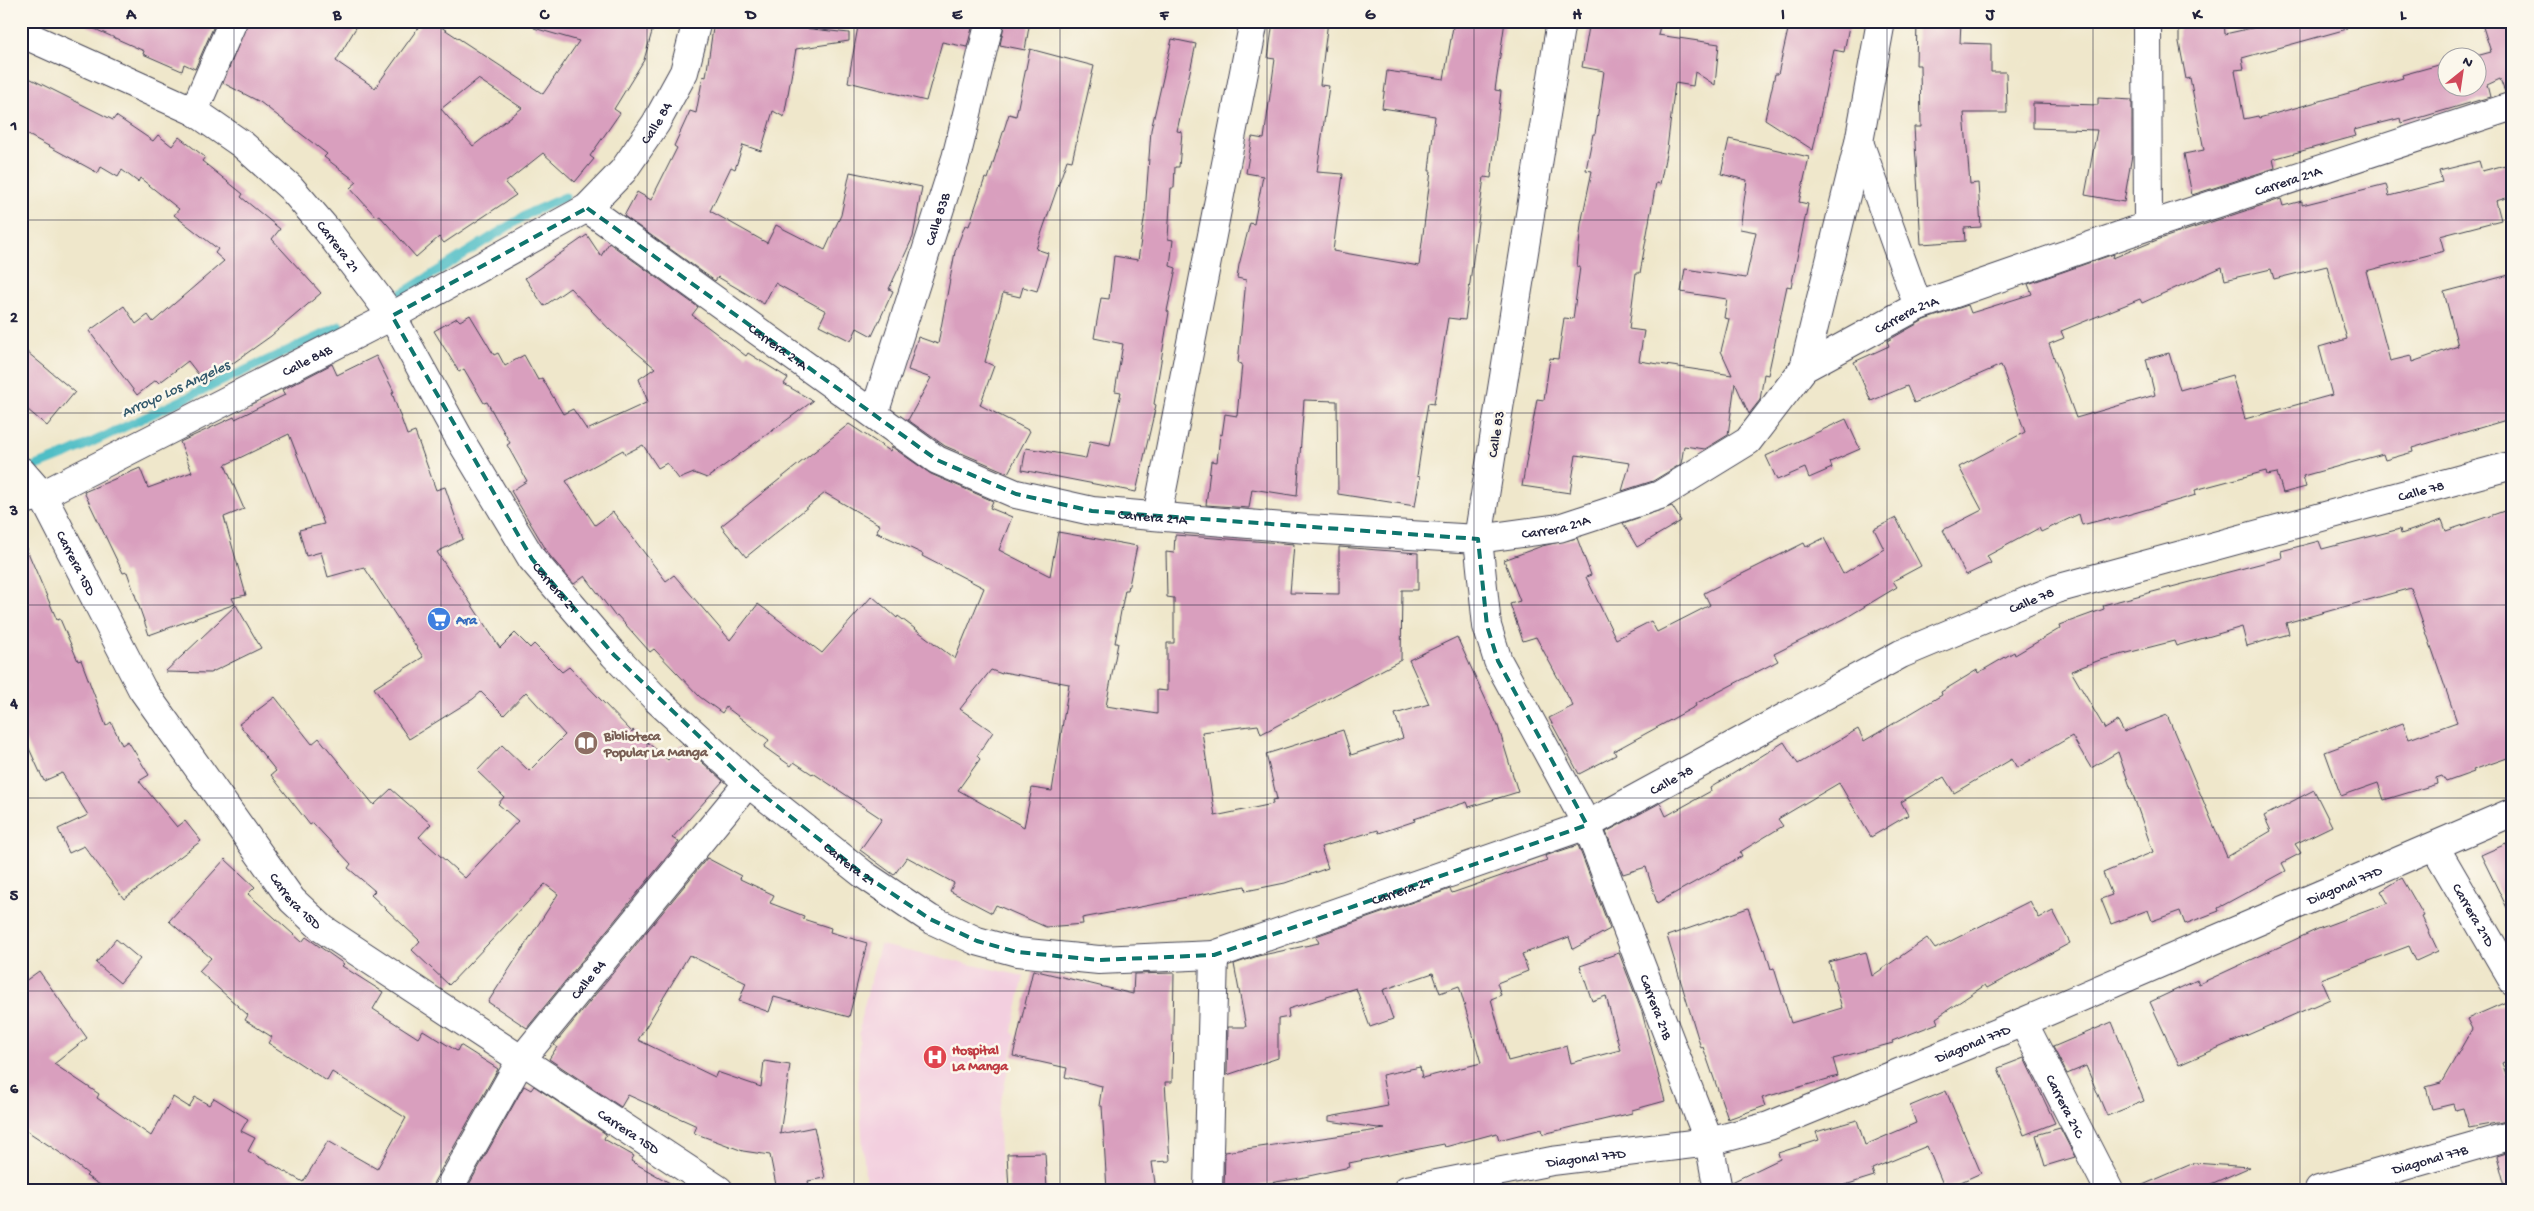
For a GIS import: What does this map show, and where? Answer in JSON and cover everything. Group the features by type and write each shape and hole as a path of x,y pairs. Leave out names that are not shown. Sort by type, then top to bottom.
{"street":[{"path":"194,111 233,21"},
{"name":"Calle 84","path":"587,208 623,171 656,123 684,72 697,21"},
{"name":"Calle 83B","path":"874,414 956,158 990,21"},
{"name":"Calle 83","path":"1560,21 1478,539 1486,626 1498,661 1587,825"},
{"path":"1804,368 1859,142 1881,21"},
{"path":"2147,21 2148,226"},
{"path":"1157,516 1248,22"},
{"name":"Carrera 21","path":"21,33 194,111 243,145 291,188 327,230 392,316 462,444 532,559 614,656 657,700 748,783 863,874 930,919 977,941 1017,952 1099,960 1214,955 1587,825"},
{"name":"Carrera 21A","path":"587,208 937,460 1016,494 1092,511 1307,529 1478,539 1559,528 1660,495 1748,441 1804,368 1918,306 2148,226 2513,106"},
{"path":"1859,142 1918,306"},
{"name":"Calle 84B","path":"28,486 392,316 587,208"},
{"name":"Calle 78","path":"1587,825 1900,654 2056,588 2513,464"},
{"name":"Carrera 15D","path":"28,486 142,690 292,900 323,929 719,1190"},
{"name":"Calle 84","path":"448,1190 521,1060 748,783"},
{"name":"Diagonal 77D","path":"1407,1190 1552,1161 1709,1142 1769,1126 2023,1022 2513,812"},
{"name":"Carrera 21B","path":"1587,825 1709,1142 1718,1190"},
{"name":"Carrera 21D","path":"2435,847 2513,981"},
{"path":"1208,1190 1214,955"},
{"name":"Carrera 21C","path":"2023,1022 2109,1190"},
{"name":"Diagonal 77B","path":"2319,1190 2513,1135"}],"highlighted area":[{"path":"587,208 937,460 1016,494 1092,511 1478,539 1487,626 1498,661 1587,825 1214,955 1099,960 1017,952 977,941 930,919 863,874 748,783 614,655 532,559 392,316"}],"shaded area":[{"name":"Hospital La Manga","path":"880,945 1024,976 1012,1032 1016,1036 998,1113 1002,1190 866,1190 858,1078 860,1021"}],"building":[{"path":"77,21 216,21 195,69 184,64 182,71 143,54 144,51"},
{"path":"248,21 360,21 336,61 375,88 423,21 432,21 543,94 579,41 534,28 535,21 655,21 644,60 614,109 620,113 590,156 594,159 575,182 543,153 505,183 516,195 444,243 439,237 416,257 379,215 376,217 350,188 357,182 324,157 327,154 260,102 223,83","holes":["478,79 522,108 473,146 441,109"]},
{"path":"714,21 757,26 757,23 849,33 849,41 796,49 784,117 773,111 761,151 743,145 735,169 731,167 710,211 767,243 776,225 825,250 841,215 850,172 922,187 913,237 889,289 893,291 872,336 857,328 851,341 819,325 826,311 775,283 764,304 718,277 715,281 624,216 637,192 651,200 677,148 674,146 690,111 696,113 703,76 706,77"},
{"path":"859,21 974,21 967,47 942,42 926,101 848,82"},
{"path":"1005,21 1030,21 1025,50 1000,45"},
{"path":"1273,21 1328,21 1320,85 1329,86 1317,172 1343,174 1333,251 1419,266 1431,171 1429,171 1435,116 1382,108 1387,71 1444,79 1454,21 1505,21 1495,90 1501,91 1491,178 1484,177 1465,320 1448,318 1434,404 1428,403 1417,476 1420,477 1415,506 1338,494 1337,401 1304,400 1297,496 1252,489 1249,508 1206,505 1211,461 1217,462 1220,434 1222,435 1225,414 1237,416 1242,364 1238,363 1246,280 1237,278 1250,223 1254,224 1263,176 1246,173 1252,137 1264,139 1275,59 1268,58"},
{"path":"1590,21 1661,21 1658,35 1719,44 1715,85 1695,72 1693,86 1675,83 1667,149 1660,184 1656,183 1640,273 1636,273 1629,329 1644,331 1639,361 1732,375 1721,351 1729,319 1724,318 1727,299 1681,292 1685,269 1746,278 1756,232 1740,229 1747,180 1721,174 1729,139 1809,157 1799,202 1808,204 1791,287 1787,286 1768,375 1764,374 1760,400 1749,414 1735,383 1728,435 1705,449 1684,446 1681,464 1653,481 1622,491 1630,463 1576,455 1570,493 1522,486 1537,399 1544,400 1550,358 1558,359 1564,318 1573,319 1580,267 1577,267 1581,224 1592,171 1586,170 1593,134 1595,134 1604,71 1582,67"},
{"path":"1790,21 1850,21 1844,52 1834,50 1813,150 1765,119"},
{"path":"1917,21 1961,21 1960,43 1991,44 1991,72 2006,72 2007,113 1964,113 1970,184 1978,183 1981,227 1964,228 1965,241 1921,244 1914,127 1921,127 1920,65 1916,65"},
{"path":"2179,21 2224,21 2225,34 2283,21 2346,21 2347,29 2242,58 2244,69 2235,70 2244,119 2258,116 2259,118 2403,78 2402,75 2436,66 2436,98 2486,98 2486,53 2491,52 2483,27 2507,21 2513,40 2513,91 2505,92 2500,79 2487,85 2490,97 2402,123 2401,118 2354,130 2356,136 2273,159 2275,168 2192,195 2184,154 2204,150 2190,78 2186,79 2179,42"},
{"path":"1172,39 1196,44 1177,131 1182,132 1179,167 1175,167 1174,188 1171,188 1168,239 1173,240 1170,266 1176,268 1167,311 1169,312 1154,404 1156,405 1136,492 1022,470 1026,448 1086,458 1090,441 1110,445 1121,392 1115,391 1123,344 1094,338 1101,298 1109,299 1114,256 1138,260 1145,213 1151,130"},
{"path":"1030,49 1094,66 1072,161 1067,160 1036,249 1048,253 1037,291 1023,287 1020,297 1003,293 985,362 994,366 980,405 1030,431 1008,473 945,446 908,420 931,378 908,370 918,337 938,344 955,252 965,225 969,226 985,178 988,179 1009,114 1016,116"},
{"path":"21,74 113,120 116,116 153,141 158,135 172,146 179,137 205,157 202,161 243,194 241,197 280,229 272,239 321,293 271,336 205,383 188,361 159,383 156,380 137,395 89,331 124,306 136,324 148,315 153,322 224,261 215,253 218,249 174,215 179,209 140,178 138,182 122,170 118,177 101,167 98,173 21,131"},
{"path":"2098,98 2132,100 2132,155 2124,202 2085,195 2097,130 2033,128 2033,103 2098,105"},
{"path":"2479,161 2482,171 2513,163 2513,196 2496,201 2501,220 2440,236 2444,251 2366,271 2390,361 2411,356 2412,362 2458,346 2444,292 2513,274 2513,418 2412,448 2413,452 2385,460 2383,454 2303,476 2306,487 2283,493 2277,473 2267,475 2266,471 2195,490 2196,495 2110,520 2109,518 2082,525 2079,514 2041,532 2039,528 1987,556 1991,563 1966,575 1943,530 1982,510 1959,467 2025,432 2001,365 1914,403 1907,386 1871,401 1854,362 1889,346 1887,341 1924,320 1968,305 1971,313 2032,294 2028,284 2114,254 2113,258 2157,240 2281,199 2283,206 2302,201 2302,205 2386,184 2389,196 2442,182 2439,171","holes":["2327,266 2347,339 2319,347 2332,395 2245,419 2232,375 2180,390 2169,353 2146,359 2155,395 2076,418 2049,344 2064,338 2061,331 2140,299 2142,303 2222,267 2225,280 2271,269 2274,279"]},
{"path":"587,235 601,256 609,243 698,307 692,315 746,356 748,353 788,378 784,384 813,401 707,478 694,473 679,479 667,463 658,468 643,445 625,454 623,450 566,481 595,525 613,512 666,581 674,575 730,640 758,604 822,653 872,596 897,618 898,616 955,659 984,588 922,556 923,554 876,532 880,525 825,493 746,557 721,526 849,424 890,451 892,447 931,474 993,501 990,508 1012,517 999,550 1050,576 1058,532 1137,546 1128,590 1125,590 1115,643 1118,643 1106,706 1157,714 1157,690 1167,691 1167,643 1174,643 1174,598 1167,597 1166,552 1174,553 1175,535 1294,544 1290,593 1339,594 1339,547 1418,553 1418,590 1402,590 1401,660 1261,734 1258,725 1202,732 1215,816 1273,804 1272,800 1277,799 1266,754 1343,730 1351,755 1403,738 1395,714 1429,704 1409,660 1457,637 1498,726 1518,792 1469,807 1467,802 1414,819 1415,821 1379,833 1378,830 1321,847 1328,868 1285,883 1246,891 1245,886 1082,918 1083,924 1046,927 996,905 992,913 950,891 954,883 907,857 894,875 860,850 882,819 813,773 794,762 791,766 764,747 769,740 726,707 722,713 700,697 654,649 650,652 617,615 615,616 585,576 574,584 550,556 511,491 527,481 507,445 510,443 487,402 484,403 464,369 459,372 434,331 457,318 460,321 470,315 494,355 498,353 505,366 524,355 538,380 542,378 563,414 573,409 587,430 648,402 639,379 655,368 611,331 570,288 544,306 525,278","holes":["991,670 1002,674 1003,672 1069,684 1052,791 1032,788 1024,827 958,790 980,759 977,756 993,732 960,709"]},
{"path":"21,347 75,392 47,426 21,404"},
{"path":"376,356 394,392 392,393 407,435 415,432 436,490 445,487 463,539 437,552 500,648 515,633 530,648 534,644 562,672 569,667 632,732 633,730 668,760 682,744 723,781 672,838 679,842 527,1028 488,1002 558,894 545,884 449,985 412,950 420,941 371,895 375,891 348,868 351,864 313,823 310,825 271,775 276,771 239,724 275,697 312,744 319,738 374,805 391,789 431,824 419,837 465,878 518,821 498,804 504,797 477,771 502,745 529,771 565,735 526,692 504,715 481,692 409,739 374,688 423,657 364,567 328,577 321,552 306,556 299,530 324,524 289,434 225,465 244,509 224,517 246,595 232,598 235,604 149,635 127,572 123,573 84,492 140,468 148,488 192,472 180,442 285,395 282,390 332,364 337,375"},
{"path":"1846,419 1860,449 1830,462 1832,468 1809,478 1805,468 1777,480 1766,456"},
{"path":"1672,506 1681,521 1637,547 1623,523"},
{"path":"2513,508 2513,756 2473,770 2474,772 2446,782 2442,776 2436,778 2437,784 2384,800 2378,783 2341,796 2325,752 2403,723 2409,739 2457,722 2411,588 2286,623 2289,634 2247,646 2242,627 2176,646 2174,641 2100,660 2071,671 2105,729 2118,721 2124,732 2167,715 2227,857 2271,831 2264,816 2314,790 2332,826 2295,844 2301,853 2282,863 2286,871 2218,908 2219,911 2185,924 2180,911 2152,921 2148,910 2111,924 2101,899 2112,895 2103,873 2153,852 2118,752 2091,768 2072,736 2017,768 2012,759 1954,793 1944,777 1901,802 1908,815 1871,837 1839,783 1778,819 1783,826 1740,852 1742,856 1657,903 1646,867 1623,874 1606,832 1660,803 1666,816 1711,791 1710,788 1784,742 1798,764 1858,729 1864,741 1942,695 1941,692 1977,670 1978,673 2014,652 2015,655 2061,628 2060,625 2104,609 2103,605 2282,558 2281,551 2319,541 2322,549 2400,529 2401,534 2442,520 2446,531"},
{"path":"1896,518 1921,566 1893,581 1897,587 1844,619 1774,654 1778,661 1695,704 1696,706 1614,751 1616,755 1579,774 1549,718 1573,706 1536,637 1523,641 1510,604 1520,601 1504,560 1542,546 1577,538 1591,575 1586,577 1616,639 1651,621 1657,632 1710,605 1704,593 1804,543 1806,547 1824,538 1843,574 1884,549 1874,529"},
{"path":"21,536 57,620 60,619 78,661 81,660 106,726 111,722 122,745 128,741 149,775 139,781 177,827 185,821 201,841 124,899 84,846 69,853 58,829 88,815 62,773 44,781 21,731"},
{"path":"236,605 261,648 210,673 165,672"},
{"path":"2506,844 2513,858 2513,920 2481,855"},
{"path":"1578,845 1610,929 1573,949 1569,937 1522,954 1528,971 1497,983 1501,995 1491,999 1508,1061 1567,1046 1571,1063 1620,1050 1606,996 1592,1001 1580,966 1619,953 1642,1012 1665,1101 1632,1110 1632,1113 1543,1134 1542,1129 1499,1140 1497,1133 1445,1147 1444,1144 1349,1163 1350,1167 1295,1179 1224,1190 1225,1152 1385,1129 1329,1121 1329,1117 1388,1106 1382,1075 1420,1067 1422,1078 1481,1063 1459,986 1440,993 1433,973 1383,990 1393,1019 1370,1027 1356,988 1288,1009 1289,1017 1278,1019 1278,1058 1227,1075 1228,1027 1246,1027 1234,964 1258,956 1319,943 1316,936 1450,889 1452,893 1501,876 1547,860 1545,856"},
{"path":"707,858 741,876 740,879 774,895 770,903 804,916 803,919 831,928 830,932 867,943 849,1017 774,997 769,1012 739,1001 746,983 689,955 638,1040 715,1077 717,1072 761,1087 764,1061 790,1065 780,1134 814,1127 825,1178 808,1181 810,1190 777,1190 770,1155 743,1151 694,1133 697,1126 628,1095 621,1107 549,1059 557,1047 554,1045"},
{"path":"225,859 255,887 248,894 302,942 306,937 344,964 342,966 383,992 373,1009 418,1038 423,1030 457,1051 460,1045 498,1069 434,1182 432,1190 108,1190 86,1176 88,1174 65,1156 21,1127 21,984 39,971 87,1038 54,1064 99,1094 97,1098 151,1136 173,1097 189,1107 195,1097 209,1105 214,1098 248,1119 241,1131 255,1138 248,1151 303,1182 328,1141 377,1169 406,1118 332,1072 327,1081 268,1043 272,1037 245,1020 248,1015 199,971 211,958 169,921"},
{"path":"2402,878 2424,916 2422,917 2438,951 2416,961 2409,946 2321,979 2330,999 2179,1065 2150,1002 2197,980 2199,984 2318,929 2388,903 2381,891"},
{"path":"2030,901 2039,918 2053,911 2070,943 1987,988 1985,985 1936,1018 1938,1023 1892,1041 1893,1043 1833,1059 1838,1076 1762,1098 1765,1106 1728,1119 1703,1047 1701,1048 1667,936 1748,908 1771,969 1774,968 1791,1023 1842,1008 1829,962 1866,952 1872,976 1927,938 1935,949"},
{"path":"116,939 140,959 120,983 96,963"},
{"path":"1033,970 1133,994 1134,974 1174,973 1172,1082 1165,1082 1170,1161 1152,1162 1156,1190 1107,1190 1102,1106 1099,1106 1102,1086 1065,1077 1067,1068 1013,1056"},
{"path":"2513,999 2513,1058 2502,1063 2513,1093 2513,1120 2469,1128 2463,1108 2455,1110 2453,1104 2432,1109 2426,1087 2441,1083 2472,1029 2467,1019"},
{"path":"2112,1022 2144,1101 2107,1116 2086,1066 2067,1074 2053,1047"},
{"path":"2024,1058 2055,1123 2024,1135 1998,1068"},
{"path":"524,1086 531,1090 534,1086 606,1134 604,1139 634,1156 631,1161 682,1190 466,1190"},
{"path":"1946,1091 1981,1173 1945,1189 1927,1146 1872,1169 1874,1176 1829,1190 1733,1190 1732,1182 1780,1159 1778,1153 1819,1140 1816,1132 1857,1120 1865,1145 1916,1123 1910,1106"},
{"path":"2060,1128 2075,1157 2045,1166 2036,1135"},
{"path":"2513,1151 2513,1185 2505,1186 2497,1156"},
{"path":"1045,1153 1047,1190 1009,1190 1007,1154"},
{"path":"2194,1163 2250,1167 2197,1190 2131,1190"}],"waterway":[{"path":"390,301 531,212 565,197"},
{"name":"Arroyo Los Angeles","path":"26,470 69,453 340,326"}],"place":[{"name":"Ara","path":"439,619"},
{"name":"Biblioteca Popular La Manga","path":"586,743"},
{"name":"Hospital La Manga","path":"935,1057"}]}
